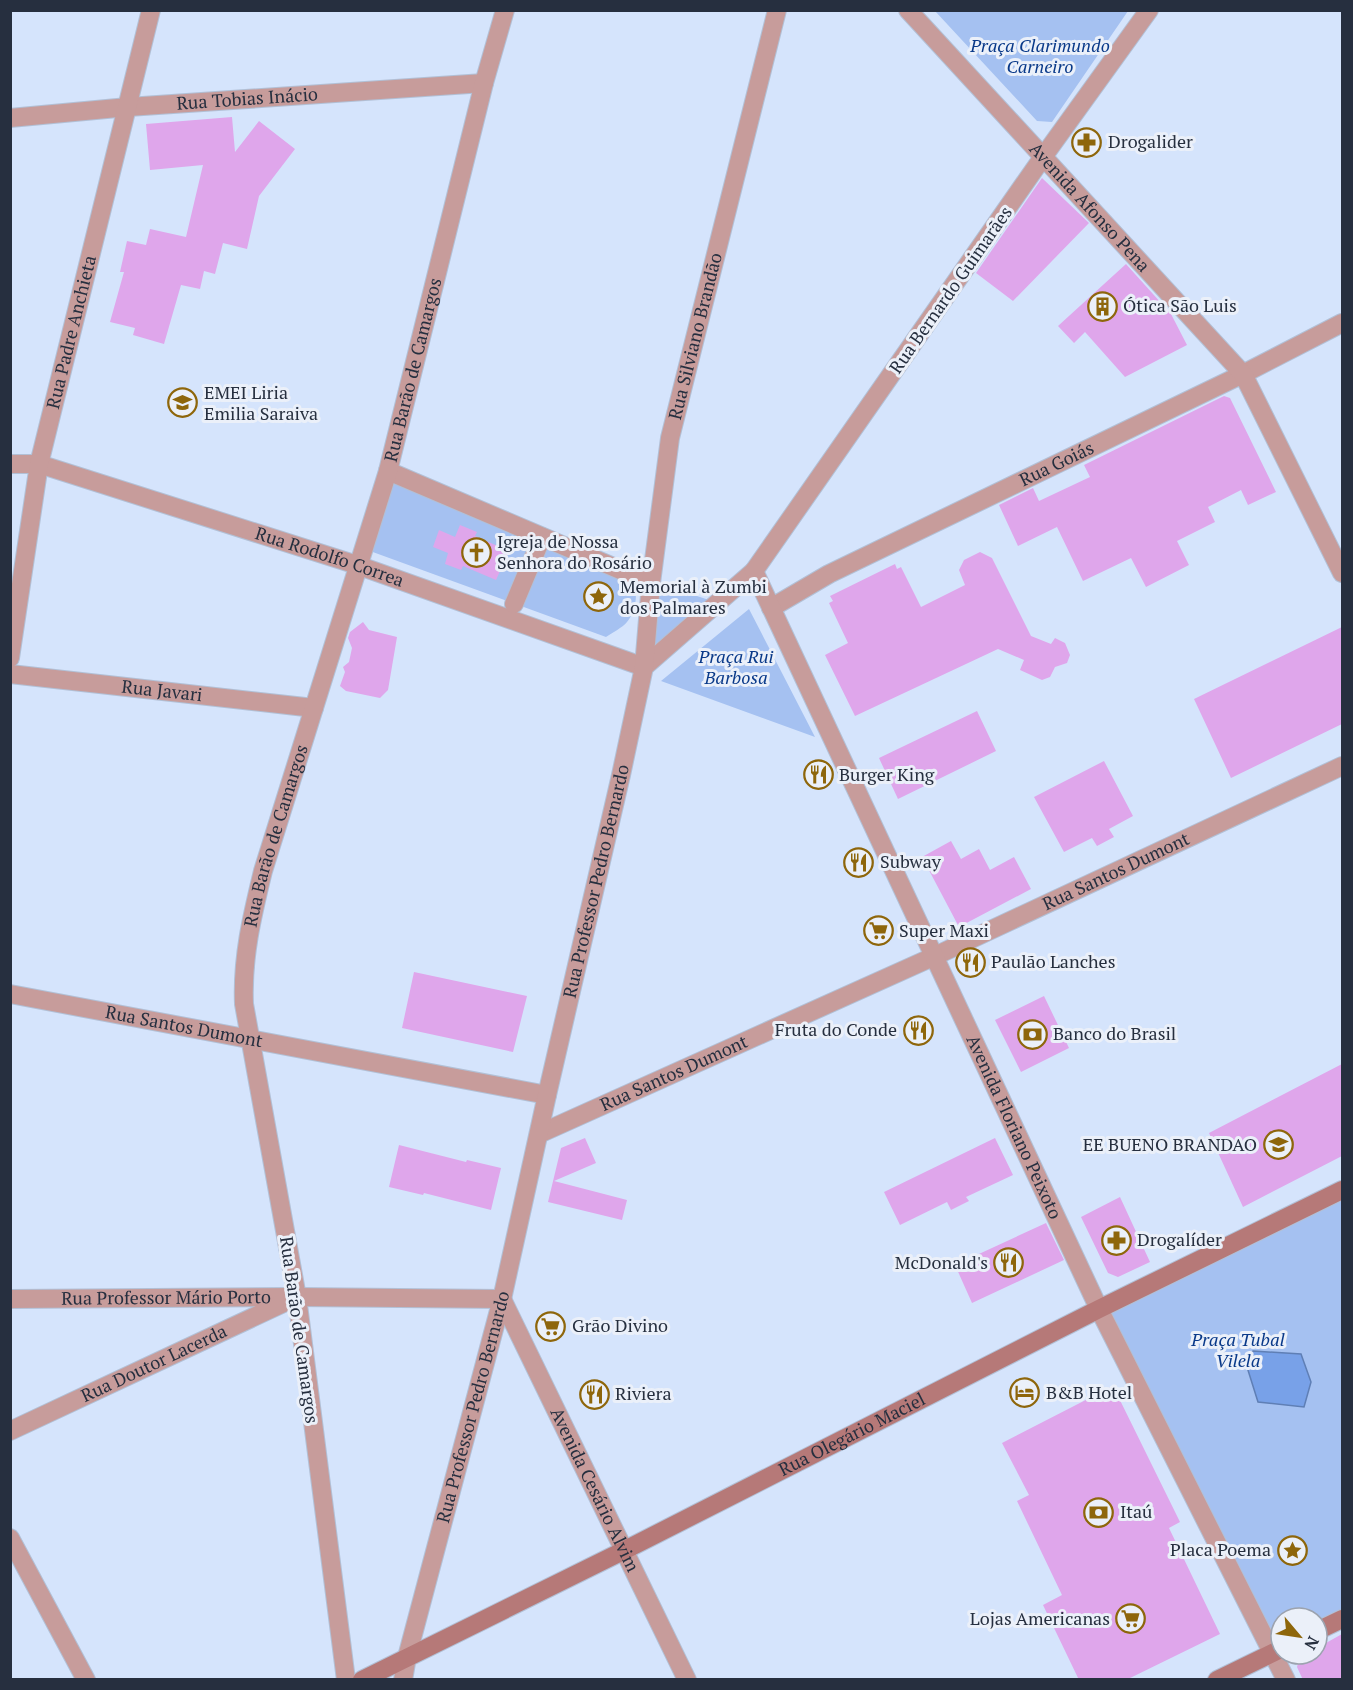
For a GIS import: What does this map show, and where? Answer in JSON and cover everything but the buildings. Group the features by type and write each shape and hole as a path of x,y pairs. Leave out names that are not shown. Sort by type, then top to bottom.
{"main road":[{"name":"Rua Olegário Maciel","path":"362,1680 625,1551 1099,1309 1342,1190"},
{"path":"1217,1680 1269,1655"}],"street":[{"name":"Rua Padre Anchieta","path":"10,658 39,464 151,10"},
{"name":"Rua Barão de Camargos","path":"346,1680 297,1297 244,1004 243,976 249,926 263,871 388,471 484,82 505,10"},
{"name":"Rua Silviano Brandão","path":"644,668 651,583 670,438 777,10"},
{"name":"Avenida Afonso Pena","path":"908,10 1243,374 1342,573"},
{"name":"Rua Bernardo Guimarães","path":"644,668 754,571 1149,10"},
{"name":"Rua Tobias Inácio","path":"10,118 128,107 484,82"},
{"name":"Rua Goiás","path":"771,608 829,574 1243,374 1342,323"},
{"name":"Rua Rodolfo Correa","path":"10,464 39,464 357,565 644,668"},
{"path":"388,471 651,583"},
{"path":"514,604 542,537"},
{"name":"Avenida Floriano Peixoto","path":"754,571 1099,1309 1269,1636"},
{"name":"Rua Professor Pedro Bernardo","path":"547,1095 644,668"},
{"name":"Rua Javari","path":"10,674 314,708"},
{"name":"Rua Santos Dumont","path":"539,1134 935,956 1342,766"},
{"name":"Rua Santos Dumont","path":"10,993 547,1095"},
{"path":"539,1134 547,1095"},
{"name":"Rua Professor Pedro Bernardo","path":"403,1680 406,1657 502,1299 539,1134"},
{"name":"Rua Professor Mário Porto","path":"10,1299 297,1297 502,1299"},
{"name":"Rua Doutor Lacerda","path":"10,1431 297,1297"},
{"name":"Avenida Cesário Alvim","path":"502,1299 687,1680"},
{"path":"10,1538 86,1680"}],"green space":[{"name":"Praça Clarimundo Carneiro","path":"935,11 1128,11 1052,122 1037,121"},
{"path":"393,481 633,584 636,598 630,618 623,626 606,637 370,551"},
{"path":"658,583 709,600 652,650"},
{"name":"Praça Rui Barbosa","path":"749,609 815,737 661,681"},
{"name":"Praça Tubal Vilela","path":"1342,1185 1342,1619 1329,1625 1329,1606 1269,1606 1269,1645 1095,1301"}],"shaded area":[{"path":"1253,1351 1301,1354 1311,1382 1304,1407 1258,1402 1247,1367"}],"place":[{"name":"Drogalider","path":"1087,142"},
{"name":"Ótica São Luis","path":"1102,306"},
{"name":"EMEI Liria Emilia Saraiva","path":"183,403"},
{"name":"Igreja de Nossa Senhora do Rosário","path":"476,552"},
{"name":"Memorial à Zumbi dos Palmares","path":"599,597"},
{"name":"Burger King","path":"818,775"},
{"name":"Subway","path":"859,862"},
{"name":"Super Maxi","path":"878,931"},
{"name":"Paulão Lanches","path":"970,962"},
{"name":"Fruta do Conde","path":"918,1030"},
{"name":"Banco do Brasil","path":"1032,1034"},
{"name":"EE BUENO BRANDAO","path":"1278,1145"},
{"name":"Drogalíder","path":"1116,1240"},
{"name":"McDonald's","path":"1009,1263"},
{"name":"Grão Divino","path":"551,1326"},
{"name":"B&B Hotel","path":"1025,1393"},
{"name":"Riviera","path":"594,1394"},
{"name":"Itaú","path":"1099,1512"},
{"name":"Placa Poema","path":"1292,1550"},
{"name":"Lojas Americanas","path":"1131,1619"}]}
